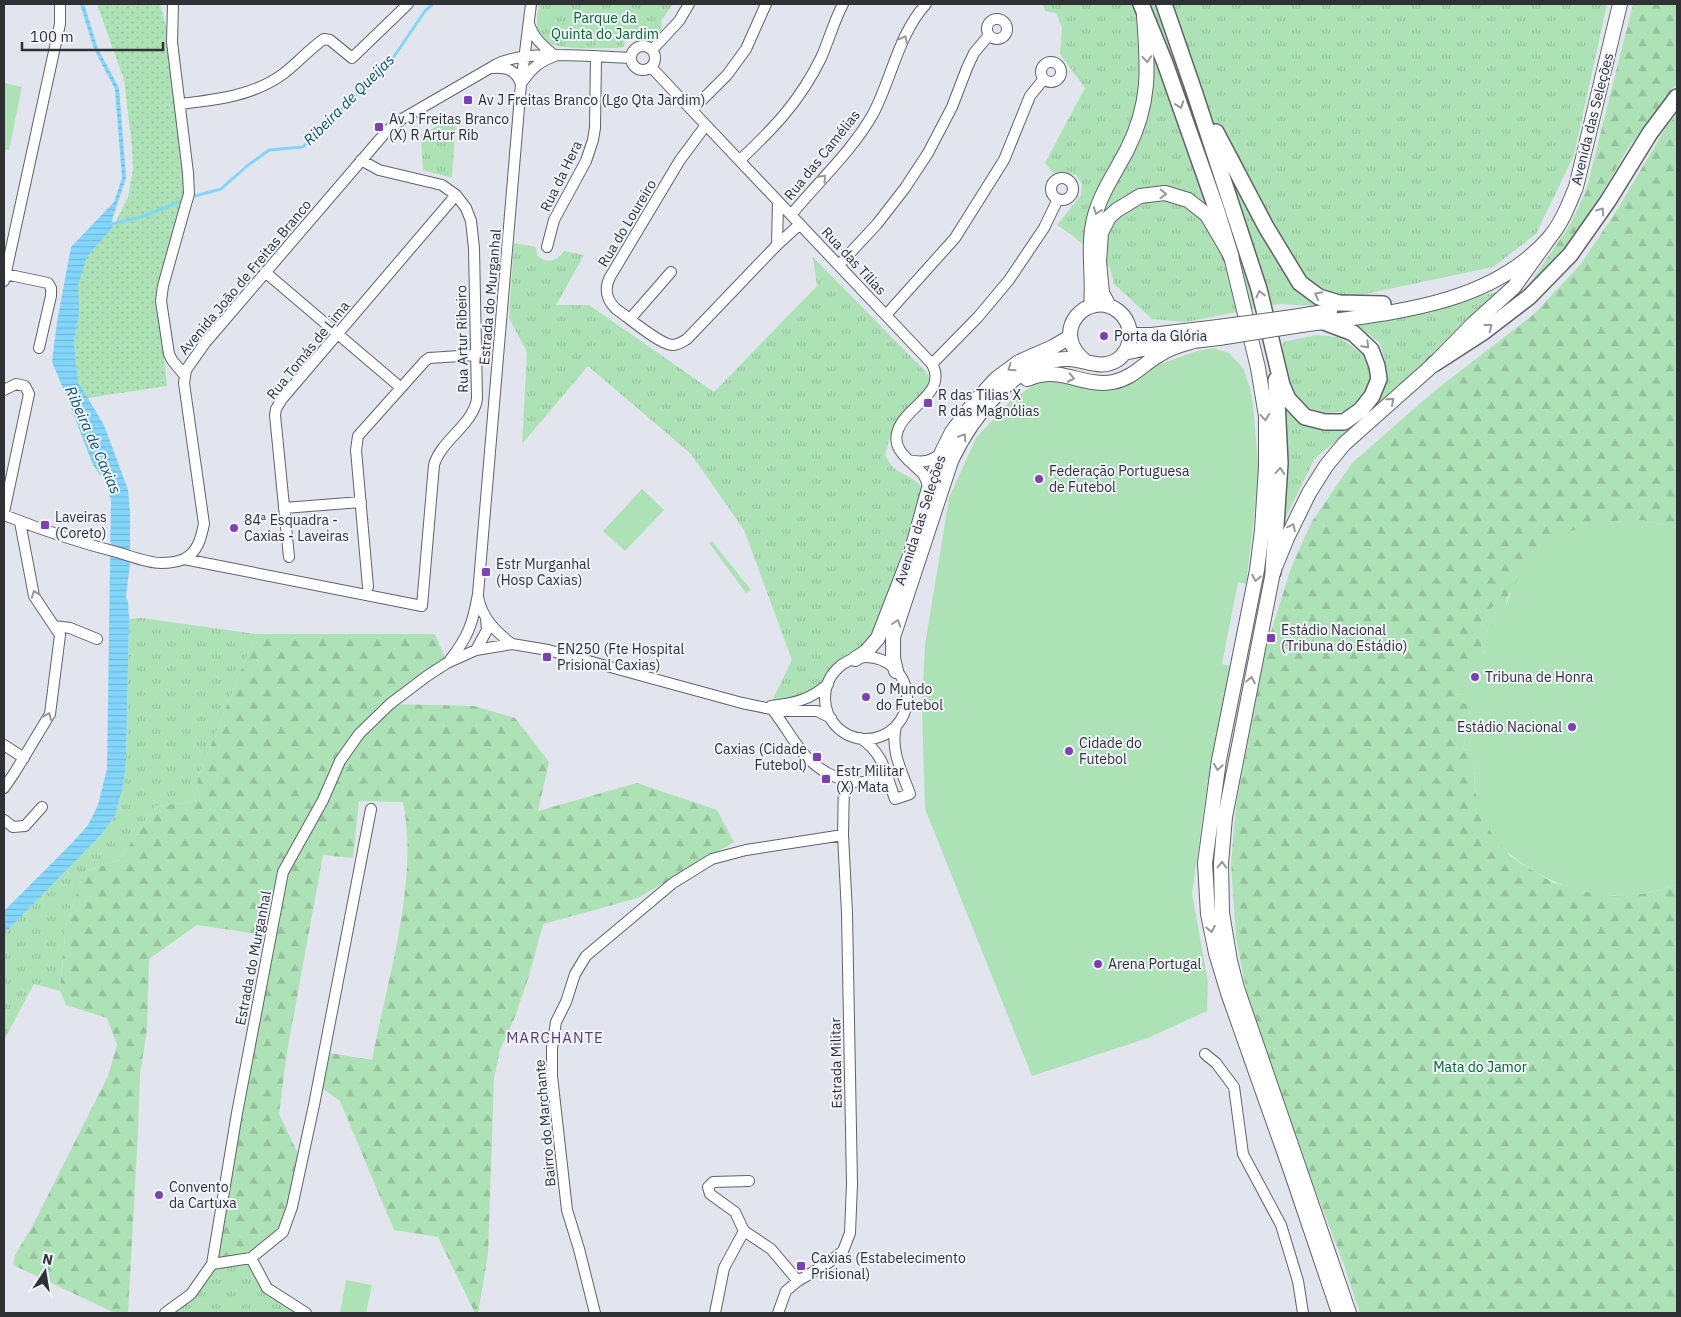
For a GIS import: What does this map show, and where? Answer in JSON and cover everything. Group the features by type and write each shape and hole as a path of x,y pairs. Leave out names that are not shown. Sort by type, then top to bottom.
{"highway":[{"path":"1164,4 1258,289 1282,385 1288,399 1305,417 1325,422 1344,422 1361,410 1372,396 1379,379 1377,366 1371,350 1353,333 1324,322"},
{"path":"1142,7 1178,99 1231,256"},
{"path":"1194,91 1266,227 1300,283 1319,297 1339,303 1383,304"},
{"path":"1434,364 1482,333 1528,297 1570,256 1608,201 1650,133 1677,97"},
{"path":"1273,572 1280,463 1275,359"}],"main road":[{"name":"Avenida das Seleções","path":"1294,321 1324,322 1414,309 1457,296 1494,281 1525,260 1550,237 1564,215 1576,187 1620,4"},
{"path":"1091,306 1093,291 1090,246 1094,217 1106,188 1128,148 1146,97 1148,68 1142,7"},
{"path":"1109,306 1102,293 1099,262 1102,232 1109,217 1140,196 1165,193 1188,200 1207,215 1231,256 1258,368 1266,416 1266,467 1262,530 1257,570 1219,760 1205,863 1208,914 1216,953 1228,993 1339,1313"},
{"path":"1350,1313 1237,988 1230,961 1222,913 1221,863 1225,817 1273,572 1309,493 1326,466 1344,444 1434,364 1473,324 1514,288 1550,237"},
{"name":"Avenida das Seleções","path":"1130,335 1218,332 1294,321 1383,304 1457,296"},
{"path":"1085,361 1077,355 1072,347 1071,327 1075,318 1082,310 1091,306 1109,306 1124,317 1129,326 1130,335 1129,345 1124,353"},
{"name":"Avenida das Seleções","path":"896,671 892,658 892,637 951,461 958,445 980,413 1020,375 1050,362 1071,359 1102,365 1118,359 1124,353 1138,349 1191,342 1218,332"},
{"name":"Avenida das Seleções","path":"855,659 866,652 878,638 911,553 929,488 942,452 952,432 984,390 996,379 1019,362 1070,337"},
{"path":"1007,386 1042,374 1056,374 1102,384 1116,382 1130,376 1157,355 1172,347 1191,342"}],"street":[{"path":"39,348 51,296 51,288 48,283 4,278 60,24 60,4"},
{"path":"173,4 172,42 189,194 163,286 161,301 169,354 185,376"},
{"path":"180,104 215,100 259,89 283,74 324,39 330,40 352,58 408,4"},
{"name":"Estrada do Murganhal","path":"476,650 470,640 478,594 521,84 531,4"},
{"path":"652,50 679,21 689,4"},
{"path":"692,110 732,69 746,48 766,4"},
{"path":"740,160 774,128 793,105 821,57 843,4"},
{"name":"Rua das Camélias","path":"792,215 836,163 873,113 898,50 916,15 926,4"},
{"path":"529,23 534,36 541,45 555,56"},
{"path":"839,265 877,224 905,188 928,153 952,107 974,53 989,35"},
{"path":"638,46 646,46 652,50 656,56 651,67 640,69 634,65 631,58 633,51 638,46"},
{"path":"524,56 631,58"},
{"name":"Avenida João de Freitas Branco","path":"184,559 192,554 198,546 204,524 186,394 185,376 189,366 205,343 265,272 361,160 396,123 505,60 524,56"},
{"path":"521,84 539,62 555,56"},
{"name":"Rua da Hera","path":"548,247 554,220 586,161 593,140 595,128 596,57"},
{"name":"Rua das Tílias","path":"651,67 932,364"},
{"path":"490,68 505,68 512,71 518,76 521,84"},
{"path":"886,315 955,238 1004,160 1030,96 1043,80"},
{"name":"Rua do Loureiro","path":"706,125 680,160 607,283 606,289 610,303 663,342 674,345 680,344 687,339 776,245 800,224"},
{"name":"Rua Artur Ribeiro","path":"184,559 422,606 434,465 438,455 467,419 476,404 474,248 471,221 466,208 456,195 442,185 379,170 361,160"},
{"name":"Rua Tomás de Lima","path":"289,557 275,415 276,409 282,399 456,195"},
{"path":"929,488 923,475 902,454 897,444 896,435 902,421 934,387 936,374 932,364 978,317 1009,280 1044,228 1058,199"},
{"path":"776,245 778,202"},
{"path":"265,272 400,387"},
{"path":"630,319 671,272"},
{"path":"368,587 356,450 358,436 420,364 429,358 475,355"},
{"path":"4,390 16,384 25,386 30,394 4,514 20,522 110,551 160,563 184,559"},
{"path":"908,460 927,462 942,452"},
{"path":"284,508 361,502"},
{"path":"4,788 50,714 57,630 34,596 20,522"},
{"name":"Estrada do Murganhal","path":"478,594 481,609 486,617 494,628 512,644"},
{"path":"476,650 487,630 486,617"},
{"name":"Estrada do Murganhal","path":"447,663 461,645 473,620"},
{"path":"57,630 70,628 97,639"},
{"path":"512,644 548,650 720,698 772,709 817,711 831,718"},
{"name":"Estrada do Murganhal","path":"165,1313 175,1309 191,1294 212,1264 237,1113 283,872 323,800 340,761 359,734 390,704 437,669 476,650 512,644"},
{"path":"860,738 876,751 895,799 910,794 894,752 893,736 896,726 904,713 907,698 904,683 896,671 884,662 877,659 855,659 836,671 826,690 826,704 831,718 846,733 868,739 883,735 896,726"},
{"path":"761,707 802,700 814,695 829,683"},
{"path":"772,709 799,750 812,764 827,774 844,780 864,782 887,776"},
{"path":"790,736 788,728 790,721 795,713 800,711"},
{"path":"4,744 24,758"},
{"name":"Estrada Militar","path":"778,1313 786,1291 843,1251 850,1232 852,1174 847,922 843,835 844,780"},
{"path":"4,820 13,827 25,826 42,807"},
{"path":"212,1264 251,1258 283,1232 292,1207 371,810"},
{"name":"Bairro do Marchante","path":"595,1313 579,1248 567,1210 552,1076 552,1048 556,1022 566,1002 575,974 586,956 673,883 712,859 746,850 843,835"},
{"path":"1205,1054 1216,1063 1234,1087 1243,1154 1281,1225 1298,1281 1303,1313"},
{"path":"749,1181 713,1182 708,1187 710,1194 735,1212 744,1231 771,1249 798,1281"},
{"path":"715,1313 724,1268 744,1231"},
{"path":"251,1258 267,1288 306,1313"}],"green space":[{"path":"97,4 160,4 167,30 184,170 185,193 157,290 167,386 87,398 78,382 74,342 78,313 78,285 87,257 113,227 128,197 133,170 124,80"},
{"name":"Parque da Quinta do Jardim","path":"539,4 673,4 661,21 662,30 655,36 649,38 642,31 632,31 625,38 624,47 574,48 563,47 544,41 539,35 537,19"},
{"path":"1043,4 1607,4 1574,155 1536,234 1493,267 1316,306 1280,304 1185,322 1152,319 1114,284 1110,268 1073,236 1057,225 1081,195 1082,184 1076,175 1061,172 1053,173 1045,163 1085,88 1060,54 1062,28 1056,13 1045,11"},
{"path":"1633,4 1677,4 1677,83 1628,148 1585,223 1548,268 1524,292 1570,225 1586,191"},
{"path":"4,83 22,87 9,150 4,149"},
{"name":"Mata do Jamor","path":"1677,114 1677,528 1642,520 1624,520 1509,593 1505,609 1492,607 1483,654 1470,660 1455,694 1462,695 1472,705 1463,749 1476,752 1475,792 1509,855 1554,883 1614,896 1648,893 1677,884 1677,1313 1360,1313 1250,1009 1236,938 1231,863 1236,806 1265,651 1291,568 1311,523 1352,463 1432,393 1534,314 1580,265 1614,215 1667,126"},
{"path":"456,116 452,178 423,170 421,135"},
{"path":"514,243 536,247 537,255 548,261 555,259 564,251 584,255 556,305 589,305 714,392 817,286 813,257 931,379 930,384 893,426 885,455 892,466 921,486 923,491 871,642 842,657 830,670 821,685 804,697 772,701 792,660 744,530 691,454 588,366 522,444 527,352 509,318"},
{"path":"1497,292 1425,366 1315,458 1285,519 1284,409 1304,423 1343,428 1383,389 1385,361 1380,343 1355,324"},
{"path":"1316,335 1339,337 1365,356 1371,377 1365,398 1347,411 1327,413 1301,406 1290,383 1283,359 1283,342"},
{"name":"Cidade do Futebol","path":"1213,348 1229,353 1243,368 1253,404 1259,476 1246,584 1238,582 1222,664 1230,666 1206,792 1192,894 1208,982 1207,1011 1148,1038 1032,1076 925,809 922,710 925,645 949,498 976,438 1013,398 1046,378 1111,377 1149,368 1197,351"},
{"path":"642,489 664,510 625,551 603,531"},
{"name":"Estádio Nacional","path":"1624,520 1642,520 1677,528 1677,884 1640,894 1604,895 1568,887 1551,880 1508,853 1494,837 1484,819 1476,795 1475,752 1463,749 1472,705 1460,703 1462,695 1455,694 1462,659 1470,660 1472,652 1483,654 1492,606 1505,609 1513,588 1523,570 1534,556 1564,534 1582,527"},
{"path":"712,541 751,590 746,593 709,543"},
{"path":"142,618 256,634 199,774 194,802 156,806 119,860 84,872 66,925 60,991 34,984 4,1040 4,934 101,835 115,816 123,786 126,761 129,619"},
{"path":"256,634 435,634 447,663 391,704 474,706 515,718 549,762 538,811 637,783 717,810 734,842 638,898 543,924 529,976 514,1019 500,1050 494,1078 488,1254 478,1313 475,1313 438,1237 394,1230 340,1101 323,1089 330,1053 372,1060 393,965 404,898 407,833 403,802 359,801 353,858 323,855 287,1052 279,1114 302,1162 283,1232 251,1258 212,1264 281,879 265,935 197,925 149,959 147,1030 140,1074 128,1313 115,1313 13,1265 15,1255 32,1227 108,1076 117,1045 107,1018 66,1005 60,991 66,925 84,872 119,860 156,806 194,802 199,774"},
{"path":"251,1258 267,1288 306,1313 173,1313 212,1264"},
{"path":"346,1280 372,1285 366,1313 340,1313"}],"water":[{"name":"Ribeira de Caxias","path":"80,4 84,4 98,49 119,88 126,178 112,220 113,227 87,257 78,285 79,313 74,342 78,382 104,425 128,490 130,563 126,597 129,619 126,761 123,786 115,816 101,835 4,934 4,911 88,825 98,805 107,769 111,501 107,484 93,465 52,362 57,322 71,247 114,202 122,178 115,89 94,49"}],"waterway":[{"name":"Ribeira de Queijas","path":"195,196 221,189 269,150 303,147 393,58 425,11 433,4"},
{"name":"Ribeira de Queijas","path":"111,224 141,217 179,202"}],"place":[{"name":"Av J Freitas Branco (Lgo Qta Jardim)","path":"468,100"},
{"name":"Av J Freitas Branco (X) R Artur Rib","path":"379,127"},
{"name":"Porta da Glória","path":"1104,336"},
{"name":"R das Tilias X R das Magnólias","path":"928,403"},
{"name":"Federação Portuguesa de Futebol","path":"1039,479"},
{"name":"Laveiras (Coreto)","path":"45,525"},
{"name":"84ª Esquadra - Caxias - Laveiras","path":"234,528"},
{"name":"Estr Murganhal (Hosp Caxias)","path":"486,572"},
{"name":"Estádio Nacional (Tribuna do Estádio)","path":"1271,638"},
{"name":"EN250 (Fte Hospital Prisional Caxias)","path":"547,657"},
{"name":"Tribuna de Honra","path":"1475,677"},
{"name":"O Mundo do Futebol","path":"866,697"},
{"name":"Estádio Nacional","path":"1572,727"},
{"name":"Cidade do Futebol","path":"1069,751"},
{"name":"Caxias (Cidade Futebol)","path":"817,757"},
{"name":"Estr Militar (X) Mata","path":"826,779"},
{"name":"Arena Portugal","path":"1098,964"},
{"name":"Convento da Cartuxa","path":"159,1195"},
{"name":"Caxias (Estabelecimento Prisional)","path":"801,1266"}],"district":[{"name":"MARCHANTE","path":"555,1038"}]}
